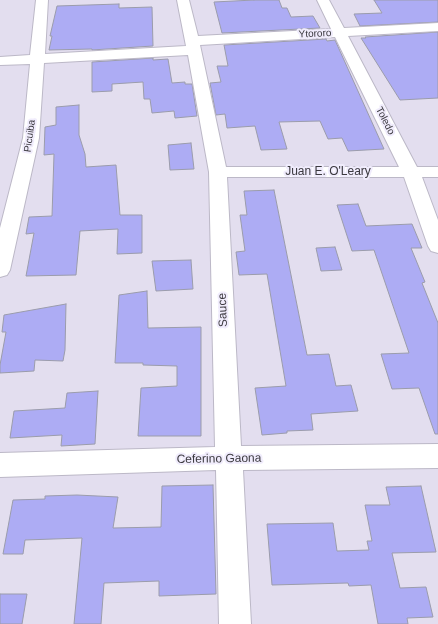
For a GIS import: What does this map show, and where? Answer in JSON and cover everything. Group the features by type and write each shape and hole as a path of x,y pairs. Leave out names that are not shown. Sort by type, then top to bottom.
{"street":[{"name":"Picuiba","path":"0,270 31,138 42,0"},
{"name":"Sauce","path":"183,0 218,172 235,624"},
{"name":"Toledo","path":"323,0 411,172 438,246"},
{"name":"Ytororo","path":"0,61 340,33 438,28"},
{"name":"Juan E. O'Leary","path":"218,172 438,172"},
{"name":"Ceferino Gaona","path":"0,465 228,458 438,456"}],"building":[{"path":"279,0 282,8 287,8 291,17 313,16 320,28 222,33 214,2"},
{"path":"374,0 438,0 438,22 360,26 354,14 382,13"},
{"path":"119,4 119,8 152,7 153,46 92,50 49,50 52,36 50,36 57,6"},
{"path":"438,32 438,98 400,100 361,38"},
{"path":"326,39 327,41 335,40 384,149 348,151 342,138 328,139 320,121 279,122 287,149 261,150 255,126 227,128 225,114 216,115 210,83 221,82 217,66 228,66 224,45"},
{"path":"153,58 153,60 168,59 172,83 185,82 185,84 192,84 197,116 175,118 174,111 152,113 150,99 144,99 143,82 112,84 112,91 92,92 92,62"},
{"path":"79,105 79,135 85,154 86,167 116,165 120,215 142,215 142,253 117,254 118,229 80,231 76,275 26,276 34,233 26,234 29,217 52,216 54,154 44,155 45,127 56,125 56,107"},
{"path":"191,143 194,169 170,170 168,145"},
{"path":"274,190 307,355 329,354 336,386 351,385 358,411 311,414 313,430 287,431 287,433 262,435 255,388 286,386 267,274 239,275 236,252 245,251 240,215 247,215 244,191"},
{"path":"358,204 366,226 412,224 422,248 411,248 425,282 422,283 438,323 438,434 435,434 419,388 392,389 381,354 409,353 374,250 352,251 337,205"},
{"path":"335,247 342,270 321,271 316,248"},
{"path":"191,260 193,289 156,291 152,261"},
{"path":"147,291 148,328 201,327 201,436 138,436 141,388 177,386 177,366 143,365 143,363 115,363 119,295"},
{"path":"66,304 65,350 63,361 35,360 34,371 0,373 6,332 2,332 4,315"},
{"path":"98,391 95,444 61,446 62,435 10,438 14,411 65,408 67,393"},
{"path":"213,485 216,594 159,596 159,581 104,583 101,624 74,624 82,538 25,540 23,554 3,554 13,500 45,499 45,496 77,495 118,497 113,528 161,527 162,486"},
{"path":"421,486 436,552 392,553 400,588 426,587 433,617 407,618 408,624 378,624 371,585 349,586 348,583 272,585 267,524 333,523 337,551 369,550 367,541 372,541 365,505 390,505 386,487"},
{"path":"0,594 27,594 22,624 0,624"}]}
